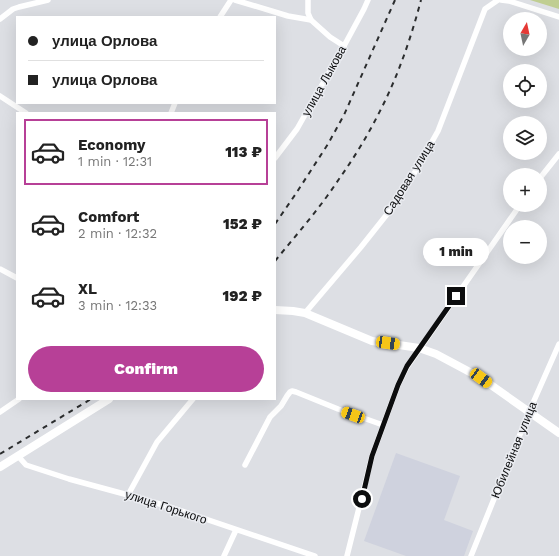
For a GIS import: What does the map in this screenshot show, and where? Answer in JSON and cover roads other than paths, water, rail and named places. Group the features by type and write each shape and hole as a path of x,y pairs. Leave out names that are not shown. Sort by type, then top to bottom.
{"street":[{"path":"0,19 13,9 48,0"},
{"path":"221,16 230,0"},
{"path":"235,0 288,16 311,20 330,37 344,46"},
{"path":"308,0 308,13 311,20"},
{"name":"улица Лыкова","path":"276,157 297,129 368,0"},
{"name":"Садовая улица","path":"305,313 361,247 410,179 438,131 485,9 500,0 509,1 559,17"},
{"path":"0,96 24,112"},
{"path":"547,169 559,154"},
{"path":"347,556 372,456 398,385 407,366 515,212"},
{"path":"0,269 16,277"},
{"path":"276,310 305,313 372,341 419,348 436,354 481,378 559,433"},
{"name":"Юбилейная улица","path":"471,556 529,412 559,344"},
{"path":"245,466 270,417 281,406 292,391 383,425"},
{"path":"0,412 17,400"},
{"path":"0,467 107,400"},
{"path":"128,495 156,442 192,400"},
{"name":"улица Горького","path":"18,456 26,465 177,510 315,556"},
{"path":"224,556 236,530"}],"railway":[{"path":"276,223 328,144 344,115 395,0"},
{"path":"276,260 332,190 371,129 387,98 398,71 421,0"},
{"path":"0,454 89,400"}]}
